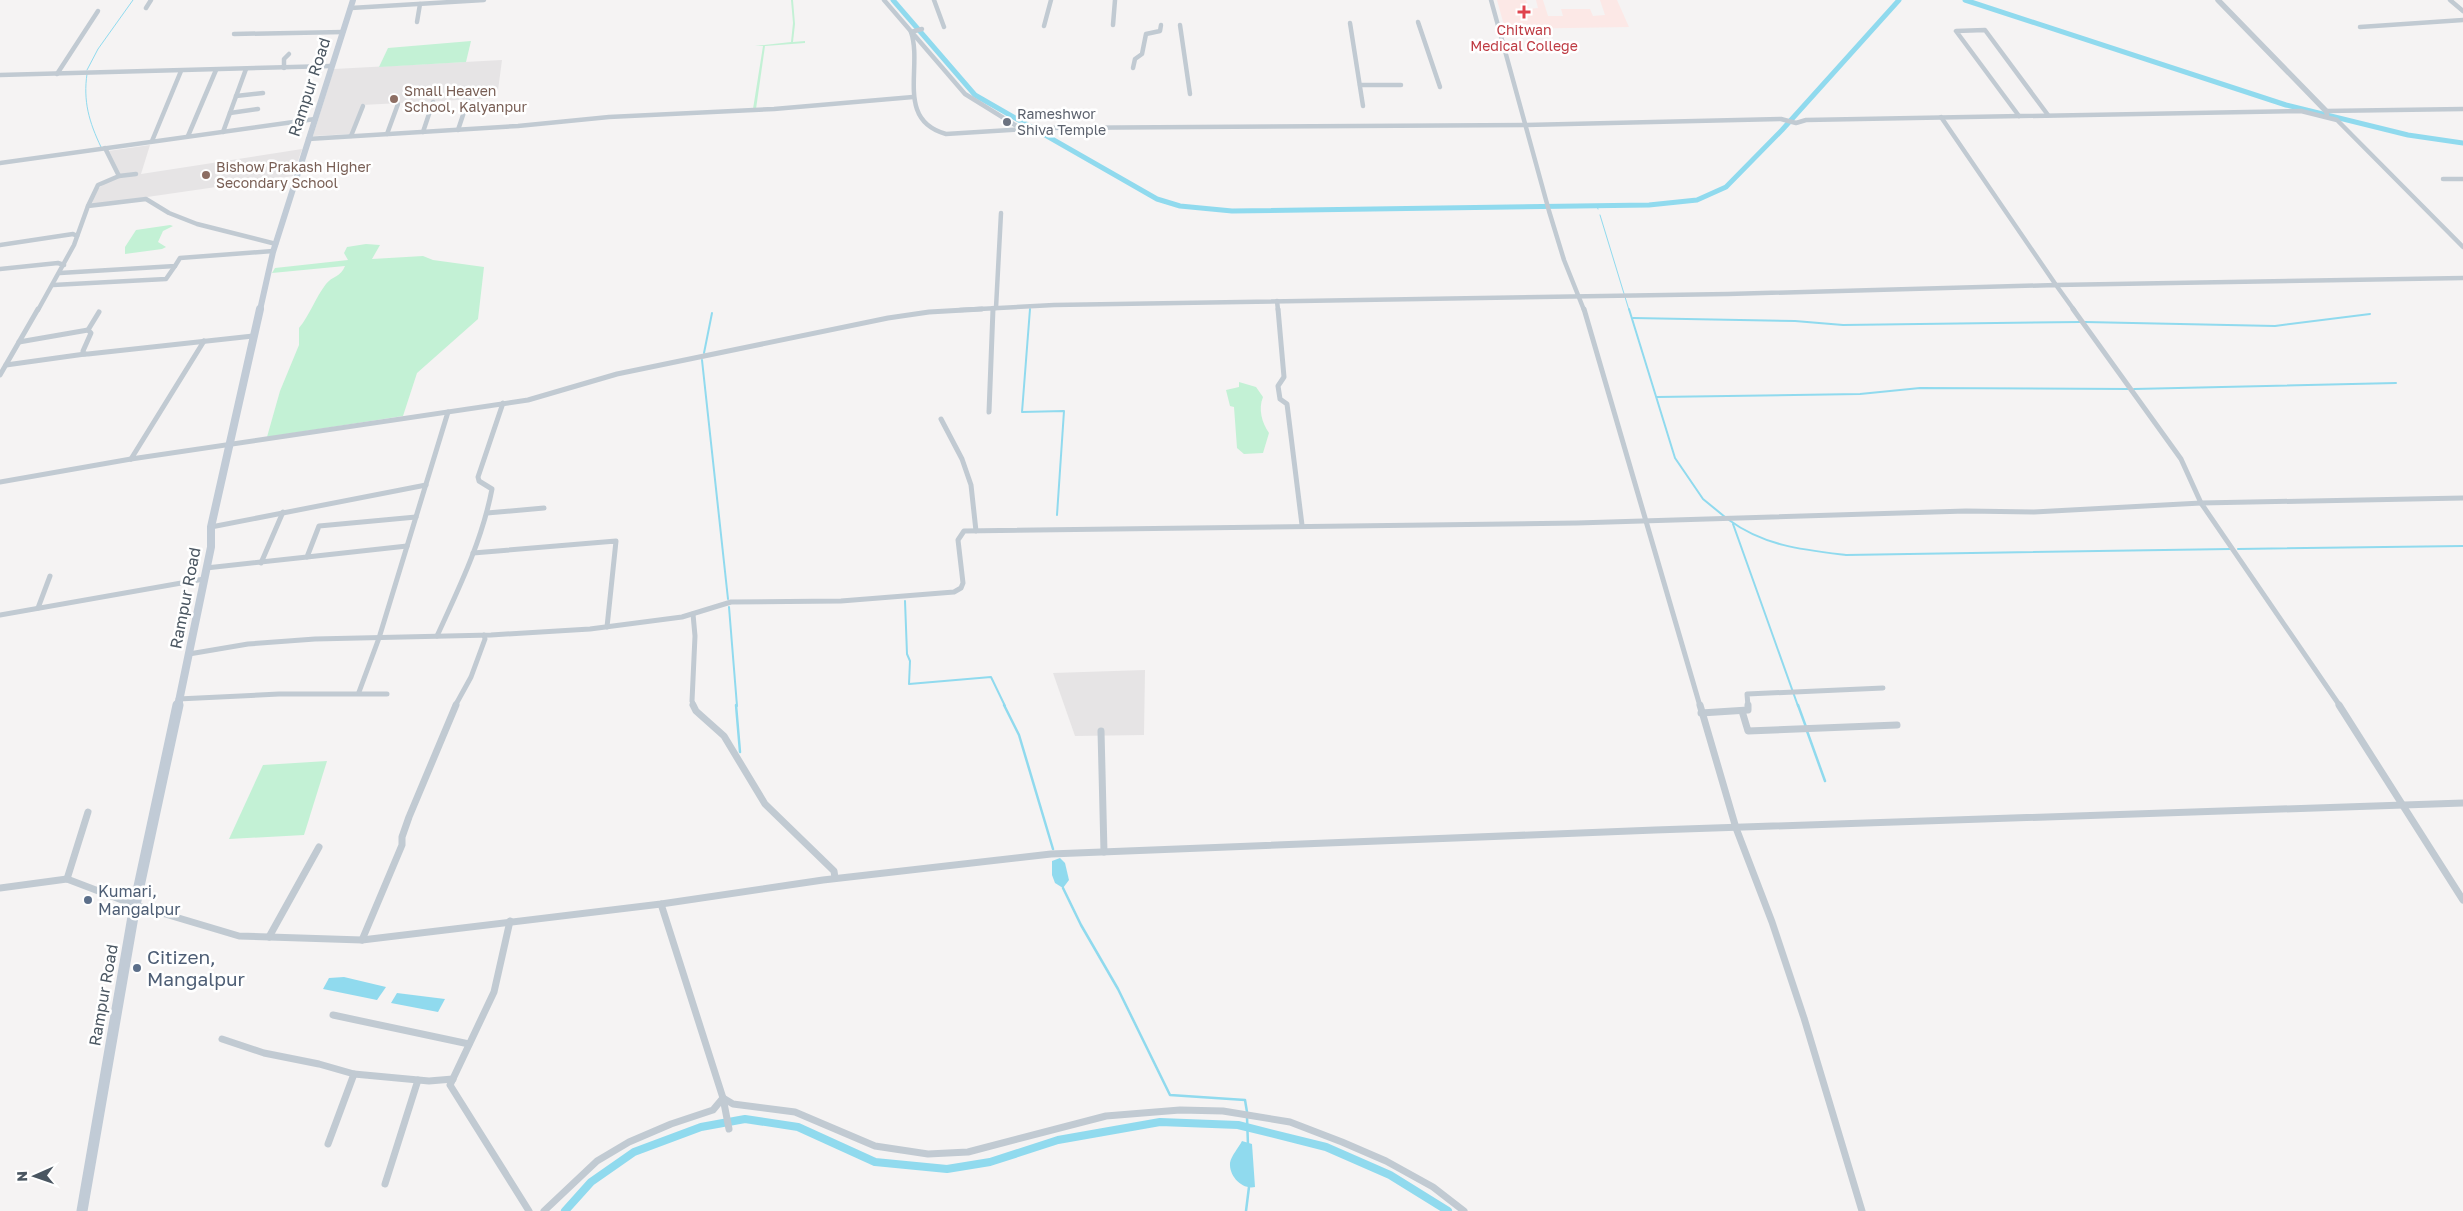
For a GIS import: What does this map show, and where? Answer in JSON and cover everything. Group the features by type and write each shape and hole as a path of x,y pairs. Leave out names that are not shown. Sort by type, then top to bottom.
{"main road":[{"name":"Rampur Road","path":"82,1211 102,1084 135,905 211,547 211,527 253,336 274,247 352,4"}],"street":[{"path":"146,8 151,0"},
{"path":"352,4 420,4 484,0"},
{"path":"884,0 966,94 1023,130"},
{"path":"934,0 944,28"},
{"path":"1044,26 1051,0"},
{"path":"1113,25 1115,0"},
{"path":"1491,0 1546,201 1564,260 1580,296 1736,828 1754,871 1797,999 1862,1211"},
{"path":"2218,0 2327,114 2337,120 2463,247"},
{"path":"2450,0 2463,11"},
{"path":"417,22 420,4"},
{"path":"57,74 98,12"},
{"path":"2360,27 2463,20"},
{"path":"1418,22 1432,58 1440,87"},
{"path":"1350,23 1363,106"},
{"path":"1134,68 1135,59 1142,54 1146,34 1160,31 1161,25"},
{"path":"1180,25 1190,94"},
{"path":"913,32 922,29"},
{"path":"2019,116 1956,31 1985,30 2048,115"},
{"path":"234,34 343,32"},
{"path":"913,32 913,98 926,124 936,132 982,133 1042,128 1526,125 1786,120 1794,122 1941,116 2301,111 2327,114 2463,109"},
{"path":"284,68 284,59 289,54"},
{"path":"0,75 331,66"},
{"path":"223,132 246,69"},
{"path":"188,136 216,70"},
{"path":"152,142 181,71"},
{"path":"1360,85 1401,84"},
{"path":"236,96 263,93"},
{"path":"308,139 458,130 609,117 774,110 913,98"},
{"path":"458,130 468,100"},
{"path":"423,132 433,102"},
{"path":"387,134 398,104"},
{"path":"351,136 364,106"},
{"path":"230,112 258,108"},
{"path":"1941,116 2056,285 2181,460 2201,504 2316,669 2405,805 2463,900"},
{"path":"0,163 315,119"},
{"path":"105,148 118,176"},
{"path":"0,374 60,273 98,185 118,176 136,174"},
{"path":"2443,179 2463,179"},
{"path":"88,206 146,199 169,213 197,224 274,247"},
{"path":"989,412 1001,213"},
{"path":"66,235 80,227"},
{"path":"0,245 66,235 77,236"},
{"path":"53,285 166,279 180,258 274,247"},
{"path":"0,269 58,263 64,265"},
{"path":"60,273 175,266"},
{"path":"0,482 130,460 528,400 617,374 888,318 929,312 994,308 1277,301 1630,294 1728,294 2056,285 2463,278"},
{"path":"1277,301 1284,377 1278,386 1280,399 1288,404 1302,525"},
{"path":"19,342 88,330 99,312"},
{"path":"85,354 83,351 91,333 88,330"},
{"path":"6,365 85,354 253,336"},
{"path":"130,460 204,341"},
{"path":"437,636 473,553 487,513 492,489 480,481 478,477 503,403"},
{"path":"359,692 379,638 448,412"},
{"path":"941,419 962,459 971,484 976,531"},
{"path":"211,527 426,484"},
{"path":"189,654 248,644 484,635 607,627 693,614 732,602 840,601 954,592 961,588 962,583 958,540 964,531 1302,525 1471,525 1966,511 2034,512 2201,504 2463,498"},
{"path":"487,513 544,508"},
{"path":"261,563 283,512"},
{"path":"307,558 319,526 416,517"},
{"path":"473,553 616,541 607,627"},
{"path":"206,568 407,546"},
{"path":"38,608 50,576"},
{"path":"0,615 204,579"},
{"path":"693,614 696,636 692,700 696,710 724,736 765,804 834,871 836,878"},
{"path":"362,940 397,858 409,817 458,699 471,677 486,639 484,635"},
{"path":"1701,713 1748,710 1747,694 1883,688"},
{"path":"178,699 359,692 387,694"},
{"path":"1742,711 1748,731 1897,725"},
{"path":"1101,731 1104,852"},
{"path":"0,888 67,879 135,905 239,936 362,940 660,904 836,878 1051,854 1648,830 2463,803"},
{"path":"67,879 88,812"},
{"path":"269,937 320,847"},
{"path":"660,904 723,1098 729,1129"},
{"path":"510,921 494,992 450,1085 529,1211"},
{"path":"333,1015 468,1044"},
{"path":"222,1039 264,1053 320,1064 354,1074 418,1080 453,1079"},
{"path":"328,1144 354,1074"},
{"path":"385,1184 418,1080"},
{"path":"723,1098 733,1104 795,1112 876,1146 928,1154 968,1152 1106,1116 1180,1110 1223,1111 1256,1116 1290,1122 1386,1161 1433,1187 1464,1211"},
{"path":"544,1211 597,1161 629,1142 671,1124 713,1110 723,1098"}],"shaded area":[{"name":"Chitwan Medical College","path":"1497,0 1526,0 1529,9 1538,8 1536,0 1543,0 1548,16 1563,16 1561,9 1590,9 1593,16 1605,15 1600,0 1617,0 1629,27 1505,29"},
{"name":"Small Heaven School, Kalyanpur","path":"502,60 497,98 362,105 350,134 313,136 334,69"},
{"name":"Bishow Prakash Higher Secondary School","path":"150,145 141,174 302,149 293,176 92,205 94,192 104,184 118,178 108,151"},
{"path":"1145,670 1144,735 1075,736 1053,673"}],"green space":[{"path":"791,0 793,0 795,24 793,42 805,41 805,43 765,46 756,109 753,109 763,46 755,46 791,42 793,23"},
{"path":"471,41 466,62 379,67 388,48"},
{"path":"173,226 163,231 158,242 166,247 125,254 125,247 136,230"},
{"path":"366,244 380,245 372,259 423,256 433,260 484,267 478,319 417,373 403,416 267,437 280,391 299,345 299,328 326,284 339,274 345,266 272,273 275,268 348,260 344,253 347,247"},
{"path":"1239,382 1256,387 1263,397 1261,406 1262,416 1264,425 1269,433 1263,453 1244,454 1237,448 1234,407 1230,406 1226,390 1239,387"},
{"path":"327,761 304,835 229,839 263,765"}],"water":[{"path":"1060,858 1065,863 1069,880 1063,888 1055,883 1052,875 1052,861"},
{"path":"344,977 386,987 377,1000 323,989 329,978"},
{"path":"397,993 445,999 438,1012 391,1003"},
{"path":"1242,1141 1252,1144 1255,1187 1245,1186 1237,1181 1230,1168 1232,1157"}],"waterway":[{"path":"87,70 98,49 133,0"},
{"path":"893,0 975,95 1157,199 1180,206 1232,211 1649,205 1697,200 1726,187 1782,130 1899,0"},
{"path":"1965,0 2286,105 2408,135 2463,143"},
{"path":"87,74 86,93 88,111 101,147"},
{"path":"1600,215 1629,310"},
{"path":"1030,309 1022,412 1064,411 1057,515"},
{"path":"1629,309 1675,458 1703,499 1725,517"},
{"path":"704,353 712,313"},
{"path":"2085,322 2275,326 2370,314"},
{"path":"1633,318 1795,321 1843,325 2081,322"},
{"path":"702,360 728,599"},
{"path":"2134,389 2396,383"},
{"path":"1657,397 1860,394 1920,388 2129,389"},
{"path":"1729,520 1742,529 1770,541 1800,549 1846,555 2230,549"},
{"path":"1733,524 1798,706"},
{"path":"2238,549 2463,546"},
{"path":"905,601 907,654 910,661 909,684 991,677 1005,706"},
{"path":"729,607 737,706"},
{"path":"736,705 740,752"},
{"path":"1004,705 1019,735 1053,849"},
{"path":"1798,705 1806,727"},
{"path":"1807,731 1825,781"},
{"path":"1063,888 1081,925 1118,989 1170,1095 1245,1100 1247,1112"},
{"path":"1247,1117 1248,1145"},
{"path":"565,1211 591,1182 634,1152 701,1127 745,1119 798,1127 875,1162 947,1169 990,1162 1058,1140 1160,1122 1238,1125 1326,1147 1390,1175 1448,1211"},
{"path":"1246,1211 1249,1187"}],"place":[{"name":"Chitwan Medical College","path":"1524,12"},
{"name":"Small Heaven School, Kalyanpur","path":"394,99"},
{"name":"Rameshwor Shiva Temple","path":"1007,122"},
{"name":"Bishow Prakash Higher Secondary School","path":"206,175"},
{"name":"Kumari, Mangalpur","path":"88,900"},
{"name":"Citizen, Mangalpur","path":"137,968"}]}
